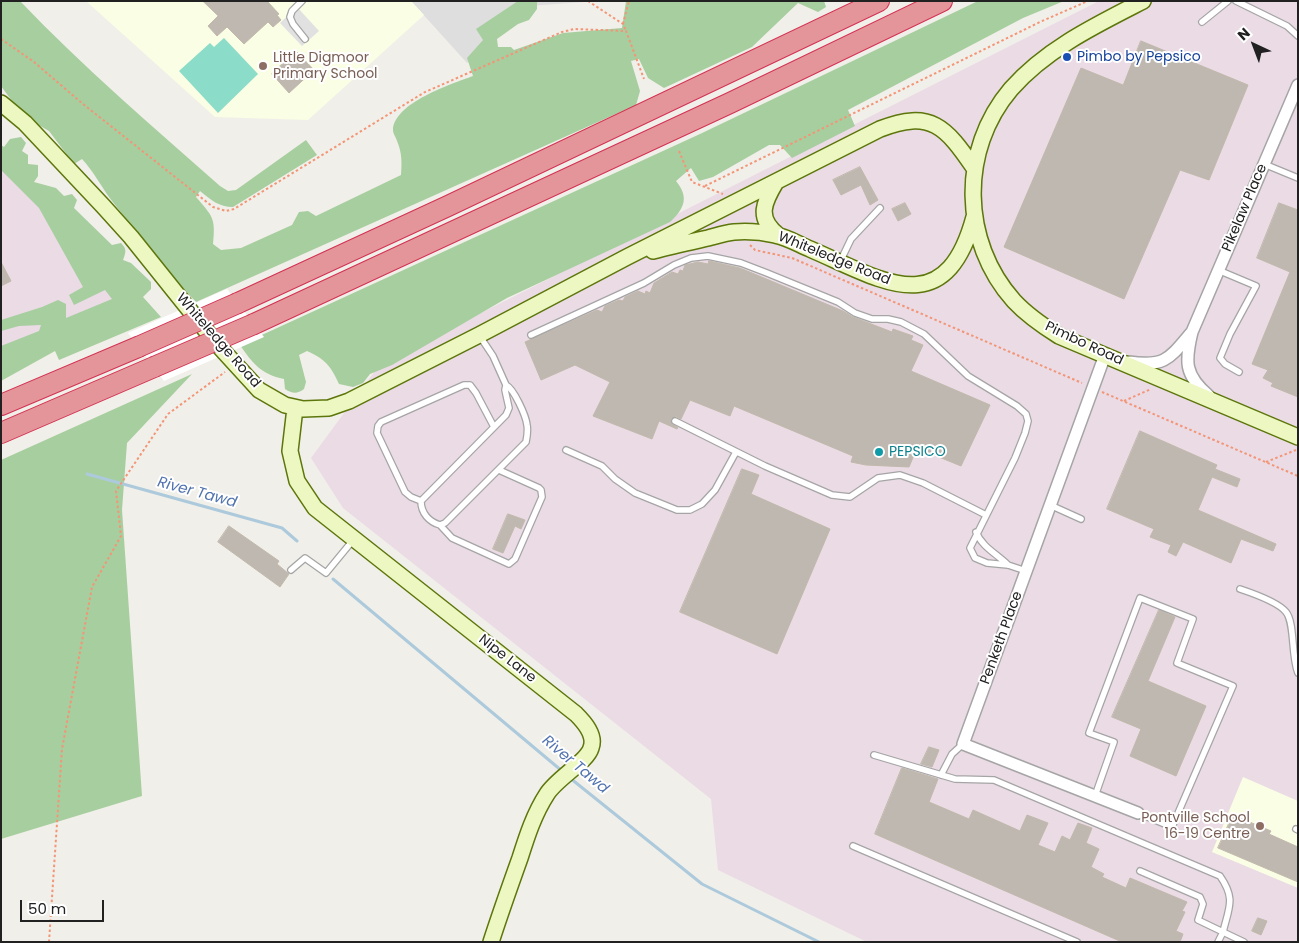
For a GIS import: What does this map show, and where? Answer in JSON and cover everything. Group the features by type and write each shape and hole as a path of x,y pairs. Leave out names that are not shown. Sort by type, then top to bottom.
{"highway":[{"path":"1,405 238,303 448,206 879,1"},
{"path":"1,433 254,324 730,103 942,1"}],"street":[{"name":"Pimbo Road","path":"1143,1 1055,50 1024,76 1004,98 981,142 974,168 974,215 983,249 991,268 1014,301 1043,326 1059,336 1298,437"},
{"name":"Pikelaw Place","path":"1225,406 1202,390 1191,376 1187,359 1192,332 1296,92"},
{"name":"Whiteledge Road","path":"1,103 25,123 131,237 205,330 235,364 268,396 295,408 312,410 339,405 479,336 627,257 899,122 915,120 933,124 949,134 974,168"},
{"path":"776,182 766,199 764,213 770,229 778,235"},
{"name":"Whiteledge Road","path":"627,257 732,232 778,235 880,280 901,286 912,286 932,280 946,272 958,258 966,241 974,215"},
{"name":"Pikelaw Place","path":"1110,357 1141,364 1162,362 1175,352 1192,332"},
{"name":"Penketh Place","path":"963,744 1093,388 1110,357"},
{"name":"Nipe Lane","path":"295,408 290,451 297,481 314,508 576,714 585,723 591,735 592,746 582,761 560,778 547,793 532,822 491,942"},
{"path":"963,744 1138,813"}],"lane":[{"path":"302,1 292,11 290,17 305,39"},
{"path":"1202,22 1228,1"},
{"path":"1236,1 1288,26 1298,36"},
{"path":"1264,164 1298,178"},
{"path":"840,262 851,239 880,208"},
{"path":"531,335 644,283 674,264 691,258 708,256 741,263 767,273 838,302 855,314 872,320 888,319 901,322 924,334 968,376 1017,406 1026,414 1028,421 1015,458 976,532 970,548 975,558 987,563 1008,565 1026,571"},
{"path":"1218,270 1256,286 1230,334 1220,358 1225,364 1240,372"},
{"path":"440,525 445,523 526,442 528,426 511,388 506,385 493,356 479,336"},
{"path":"421,501 405,492 377,433 381,422 464,385 470,385 494,427"},
{"path":"421,501 506,415 509,408 504,390 506,385"},
{"path":"675,421 765,466 832,495 850,498 878,478 900,475 922,483 986,514"},
{"path":"566,450 602,466 615,479 635,493 677,510 690,510 702,504 715,490 736,452"},
{"path":"421,501 422,511 426,516 431,521 440,525 452,538 509,564 515,559 542,497 539,488 499,470"},
{"path":"1050,505 1081,519"},
{"path":"976,532 983,545 994,551 1008,565"},
{"path":"291,570 305,558 326,573 354,539"},
{"path":"1240,588 1285,610 1290,619 1293,656 1298,673"},
{"path":"1094,796 1114,742 1089,733 1140,598 1192,619 1177,663 1233,686 1172,827 1138,813"},
{"path":"940,774 952,754 963,744"},
{"path":"874,755 955,779 994,780 1220,876 1228,888 1231,899 1223,932 1218,942"},
{"path":"852,846 1077,942"},
{"path":"1140,871 1200,897 1203,904 1198,920 1244,942"}],"path":[{"path":"588,1 623,24 644,79"},
{"path":"623,24 629,1"},
{"path":"704,187 1031,26 1088,1"},
{"path":"1,39 34,62 83,104 213,207 226,212 234,209 426,92 562,32 574,29 626,31"},
{"path":"679,151 692,182 727,196"},
{"path":"749,244 755,250 792,258 1298,476"},
{"path":"49,942 62,750 92,587 121,536 116,491 168,414 235,364"},
{"path":"1124,401 1163,385 1165,380"},
{"path":"1266,462 1298,449"}],"shaded area":[{"name":"Little Digmoor Primary School","path":"86,1 411,1 424,15 308,120 215,117"},
{"path":"411,1 598,1 528,6 467,63"},
{"path":"1099,1 1298,1 1298,942 867,942 718,870 711,799 343,508 311,458 380,364"},
{"path":"297,7 319,31 302,46 280,23"},
{"path":"1,168 17,179 123,301 1,354"},
{"name":"Pontville School 16-19 Centre","path":"1243,777 1298,801 1298,888 1212,852"}],"green space":[{"path":"1,1 20,1 118,96 228,191 236,190 306,140 317,155 233,207 219,204 200,191 196,197 212,218 214,228 213,244 221,250 241,248 292,225 299,212 308,211 316,216 401,175 401,154 393,131 396,120 403,111 425,96 473,76 467,58 483,40 476,29 518,1 537,1 537,9 529,20 518,24 497,39 498,47 511,47 514,50 563,33 622,28 626,1 824,1 826,7 818,12 798,3 752,47 664,88 648,78 639,59 631,61 640,91 636,105 196,302 173,277 109,197 82,159 74,164 49,131 23,116 1,86"},
{"path":"978,1 1064,1 1023,18 848,110 855,126 792,158 780,145 769,145 713,177 699,181 691,168 676,181 683,192 684,202 679,212 670,222 507,298 392,365 370,374 363,383 353,387 339,384 327,364 307,351 299,355 306,382 304,389 297,393 290,392 285,389 284,379 263,371 249,358 240,345 700,134"},
{"path":"224,38 258,74 218,113 179,71 210,43 214,47"},
{"path":"21,137 26,143 22,151 28,155 28,164 38,165 38,176 34,182 56,188 64,196 72,194 77,200 74,208 112,245 121,243 125,251 123,260 131,263 151,282 151,289 143,297 161,317 59,360 55,351 1,381 1,346 39,331 41,325 19,326 1,331 1,320 58,300 66,304 66,318 112,299 105,290 74,305 69,295 83,287 39,208 1,170 1,145 4,147 10,139"},
{"path":"192,374 127,443 122,510 142,796 1,839 1,460"}],"pier":[{"path":"227,289 264,337 164,381 128,333"}],"building":[{"path":"203,1 267,1 279,14 277,15 281,20 273,27 268,22 244,44 227,27 217,36 208,26 218,16"},
{"path":"1141,41 1248,85 1209,180 1180,170 1124,299 1004,247 1081,68 1123,85"},
{"path":"296,51 314,70 289,93 272,74"},
{"path":"860,167 878,200 870,205 861,185 841,195 833,180"},
{"path":"905,203 911,214 898,221 892,209"},
{"path":"1279,203 1298,210 1298,397 1271,386 1273,383 1263,378 1268,370 1252,364 1290,272 1257,258"},
{"name":"PEPSICO","path":"709,261 740,268 843,311 853,317 892,332 893,329 913,336 911,340 923,345 911,371 990,405 961,466 917,448 909,467 866,465 851,462 853,456 734,406 730,416 690,400 681,419 675,416 671,419 671,423 678,428 659,421 652,439 593,416 610,382 575,365 541,380 525,342 597,310 602,312 605,306 619,300 623,301 625,297 638,291 645,294 646,291 650,293 654,283 672,272 678,274 680,270 683,271 685,265 698,262 708,264"},
{"path":"1,262 11,281 1,286"},
{"path":"1140,431 1217,465 1215,469 1240,479 1237,487 1212,477 1198,510 1276,544 1273,551 1241,539 1231,563 1183,542 1176,556 1168,552 1171,545 1150,537 1154,529 1107,509"},
{"path":"742,469 759,475 751,494 830,529 777,654 680,612"},
{"path":"508,514 525,520 521,529 515,526 503,553 493,549"},
{"path":"229,526 279,561 277,564 289,574 280,587 218,542"},
{"path":"1159,610 1175,617 1148,681 1206,706 1176,776 1130,756 1141,729 1112,717"},
{"path":"929,747 939,750 932,767 921,764"},
{"path":"902,768 938,779 929,802 969,819 973,810 1020,831 1027,815 1048,823 1038,845 1055,852 1062,836 1070,840 1078,823 1092,828 1086,843 1099,849 1091,867 1104,874 1102,877 1126,888 1130,878 1187,902 1182,911 1185,912 1176,931 1183,934 1180,942 1122,942 875,834"},
{"path":"1233,815 1271,831 1269,834 1298,847 1298,882 1218,848"},
{"path":"1258,918 1267,921 1261,935 1252,931"}],"waterway":[{"name":"River Tawd","path":"87,474 282,528 297,541"},
{"name":"River Tawd","path":"333,579 562,771"},
{"name":"River Tawd","path":"570,778 702,884 819,942"}],"place":[{"name":"Pimbo by Pepsico","path":"1067,57"},
{"name":"Little Digmoor Primary School","path":"263,66"},
{"name":"PEPSICO","path":"879,452"},
{"name":"Pontville School 16-19 Centre","path":"1260,826"}]}
